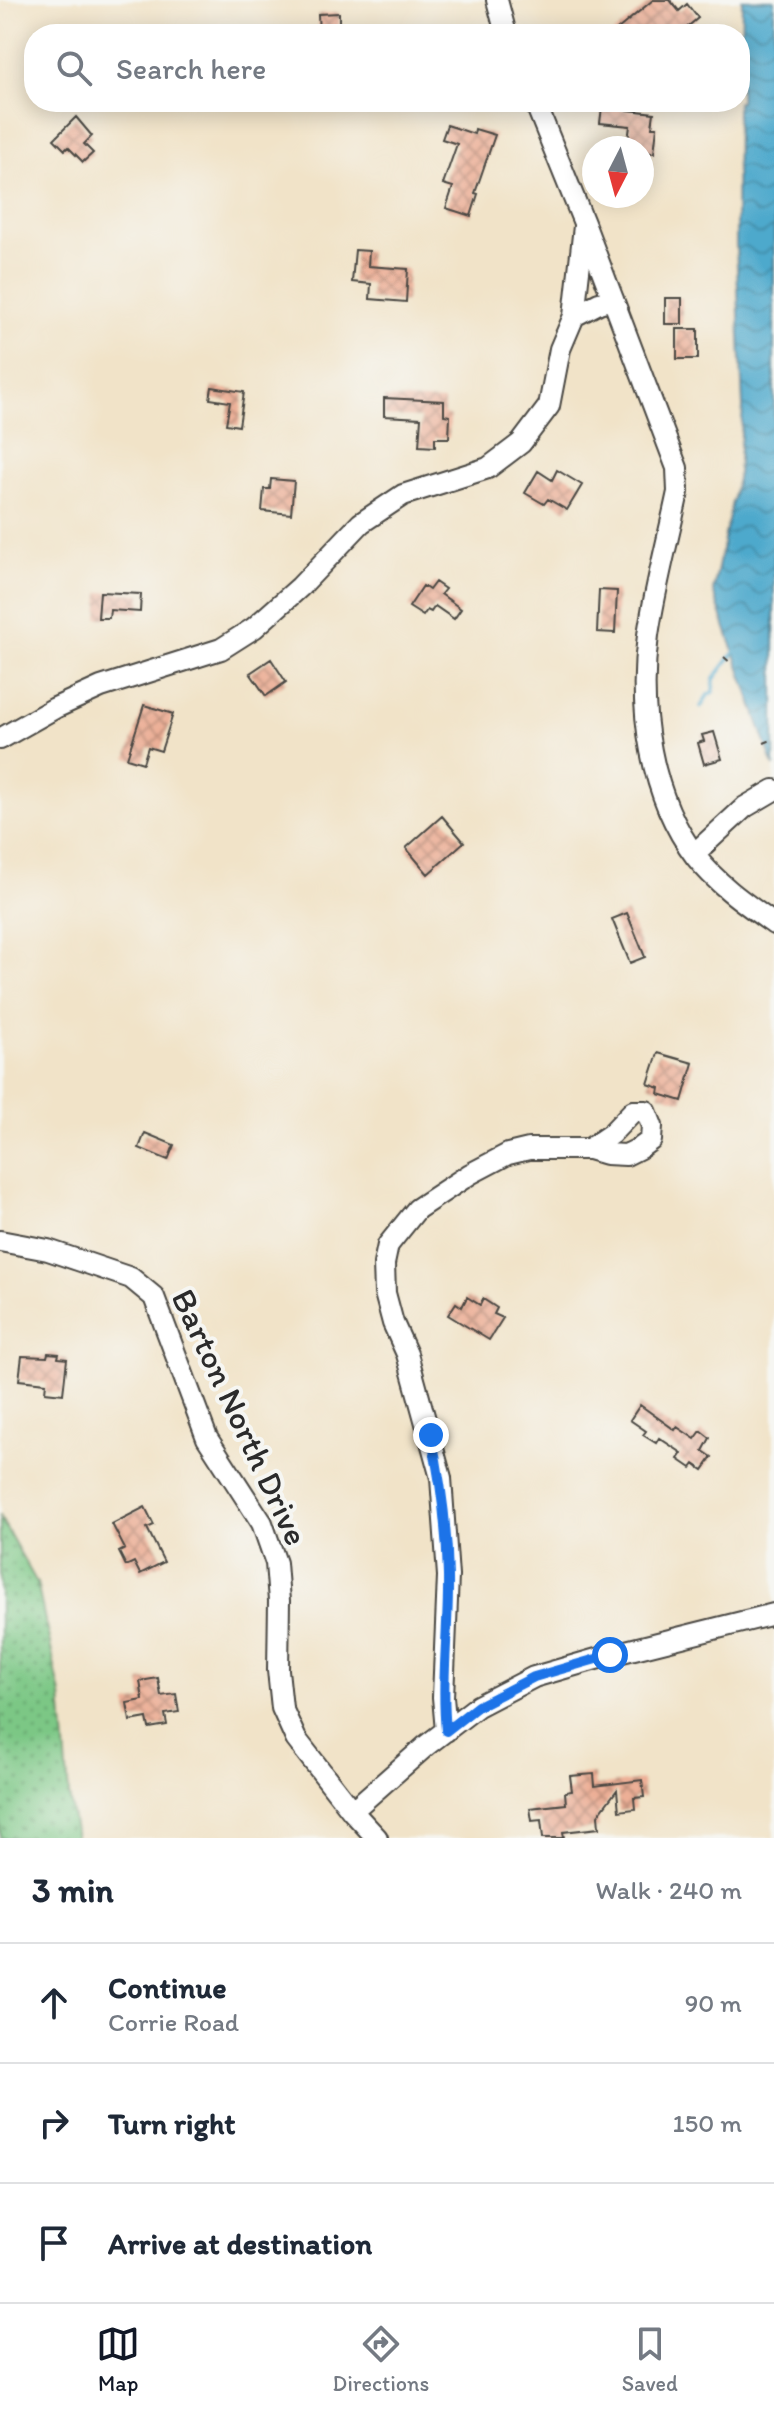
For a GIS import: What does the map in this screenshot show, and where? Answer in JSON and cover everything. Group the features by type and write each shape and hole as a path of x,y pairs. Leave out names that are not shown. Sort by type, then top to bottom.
{"street":[{"path":"497,0 503,24"},
{"path":"539,112 677,468 678,492 648,638 646,689 649,742 659,785 678,828 694,854 733,895 774,924"},
{"path":"0,739 101,687 221,649 254,628 300,587 361,523 403,495 488,468 521,443 549,406 560,349 574,316 584,223"},
{"path":"574,316 613,299"},
{"path":"694,854 742,799 774,790"},
{"path":"446,1731 443,1697 448,1576 441,1478 407,1354 393,1323 385,1293 384,1264 388,1245 417,1209 470,1174 508,1154 529,1149 589,1149"},
{"name":"Barton North Drive","path":"0,1241 48,1250 131,1278 154,1297 207,1438 262,1523 276,1563 278,1670 282,1708 296,1739 377,1838"},
{"path":"352,1811 478,1706 534,1677 774,1614"}],"path":[{"path":"724,657 731,663"},
{"path":"764,743 774,739"}],"green space":[{"path":"0,1517 37,1583 61,1695 69,1795 76,1838 0,1838"}],"water":[{"path":"742,0 774,0 774,767 713,591 738,474 743,407 736,244 737,112 750,112 750,24 742,24"}],"building":[{"path":"653,0 670,0 679,11 687,4 698,18 691,24 624,24"},
{"path":"339,13 339,24 318,24 318,14"},
{"path":"601,112 654,113 652,127 657,127 654,153 654,136 629,136 630,126 600,123"},
{"path":"76,117 92,136 84,144 93,153 83,162 68,147 65,150 54,139"},
{"path":"447,125 474,134 475,129 495,135 475,193 478,194 471,216 446,208 453,187 443,184 457,144 442,139"},
{"path":"355,250 369,251 368,266 408,269 406,302 370,299 371,284 352,282"},
{"path":"665,298 682,298 682,324 665,324"},
{"path":"677,329 698,329 698,359 677,359"},
{"path":"212,387 244,392 239,426 226,424 230,402 210,399"},
{"path":"384,398 444,401 444,415 450,416 449,438 435,438 435,447 419,446 421,418 384,416"},
{"path":"557,470 582,485 567,510 548,499 544,504 525,493 538,471 552,480"},
{"path":"271,479 294,481 291,514 262,511 264,489 270,489"},
{"path":"435,582 445,589 441,594 461,609 454,619 435,606 423,616 409,607 423,586 429,590"},
{"path":"599,590 617,591 615,633 597,632"},
{"path":"100,592 141,594 140,612 110,610 109,618 98,618"},
{"path":"271,659 286,682 266,696 250,673"},
{"path":"144,705 173,714 161,751 148,747 143,763 127,758"},
{"path":"714,732 722,759 704,764 698,743 704,741 702,735"},
{"path":"442,816 464,842 428,874 406,848"},
{"path":"627,913 645,957 630,963 612,919"},
{"path":"658,1053 693,1063 682,1101 659,1094 660,1088 648,1084"},
{"path":"145,1133 174,1145 168,1160 139,1148"},
{"path":"467,1297 480,1305 483,1299 497,1308 494,1314 503,1318 489,1340 448,1315 456,1303 462,1307"},
{"path":"48,1353 67,1359 63,1394 45,1392 46,1383 19,1380 22,1356 47,1357"},
{"path":"640,1405 675,1430 677,1427 695,1439 701,1431 710,1438 703,1451 712,1457 703,1470 694,1464 691,1468 678,1459 682,1453 659,1438 656,1443 643,1435 646,1431 630,1420"},
{"path":"145,1507 154,1525 147,1528 164,1562 140,1574 134,1562 126,1566 119,1552 125,1549 112,1524"},
{"path":"158,1678 161,1696 176,1694 179,1712 165,1714 167,1725 149,1728 147,1718 130,1721 127,1703 143,1700 140,1681"},
{"path":"594,1774 595,1786 642,1780 644,1797 634,1798 635,1809 619,1811 617,1790 598,1815 599,1828 563,1832 564,1838 543,1838 541,1820 532,1821 530,1808 566,1804 565,1792 572,1791 570,1776"}],"waterway":[{"path":"701,707 713,692 714,679 736,650"}],"route":[{"path":"431,1435 441,1478 448,1576 443,1697 446,1731 478,1706 534,1677 610,1655"}]}
